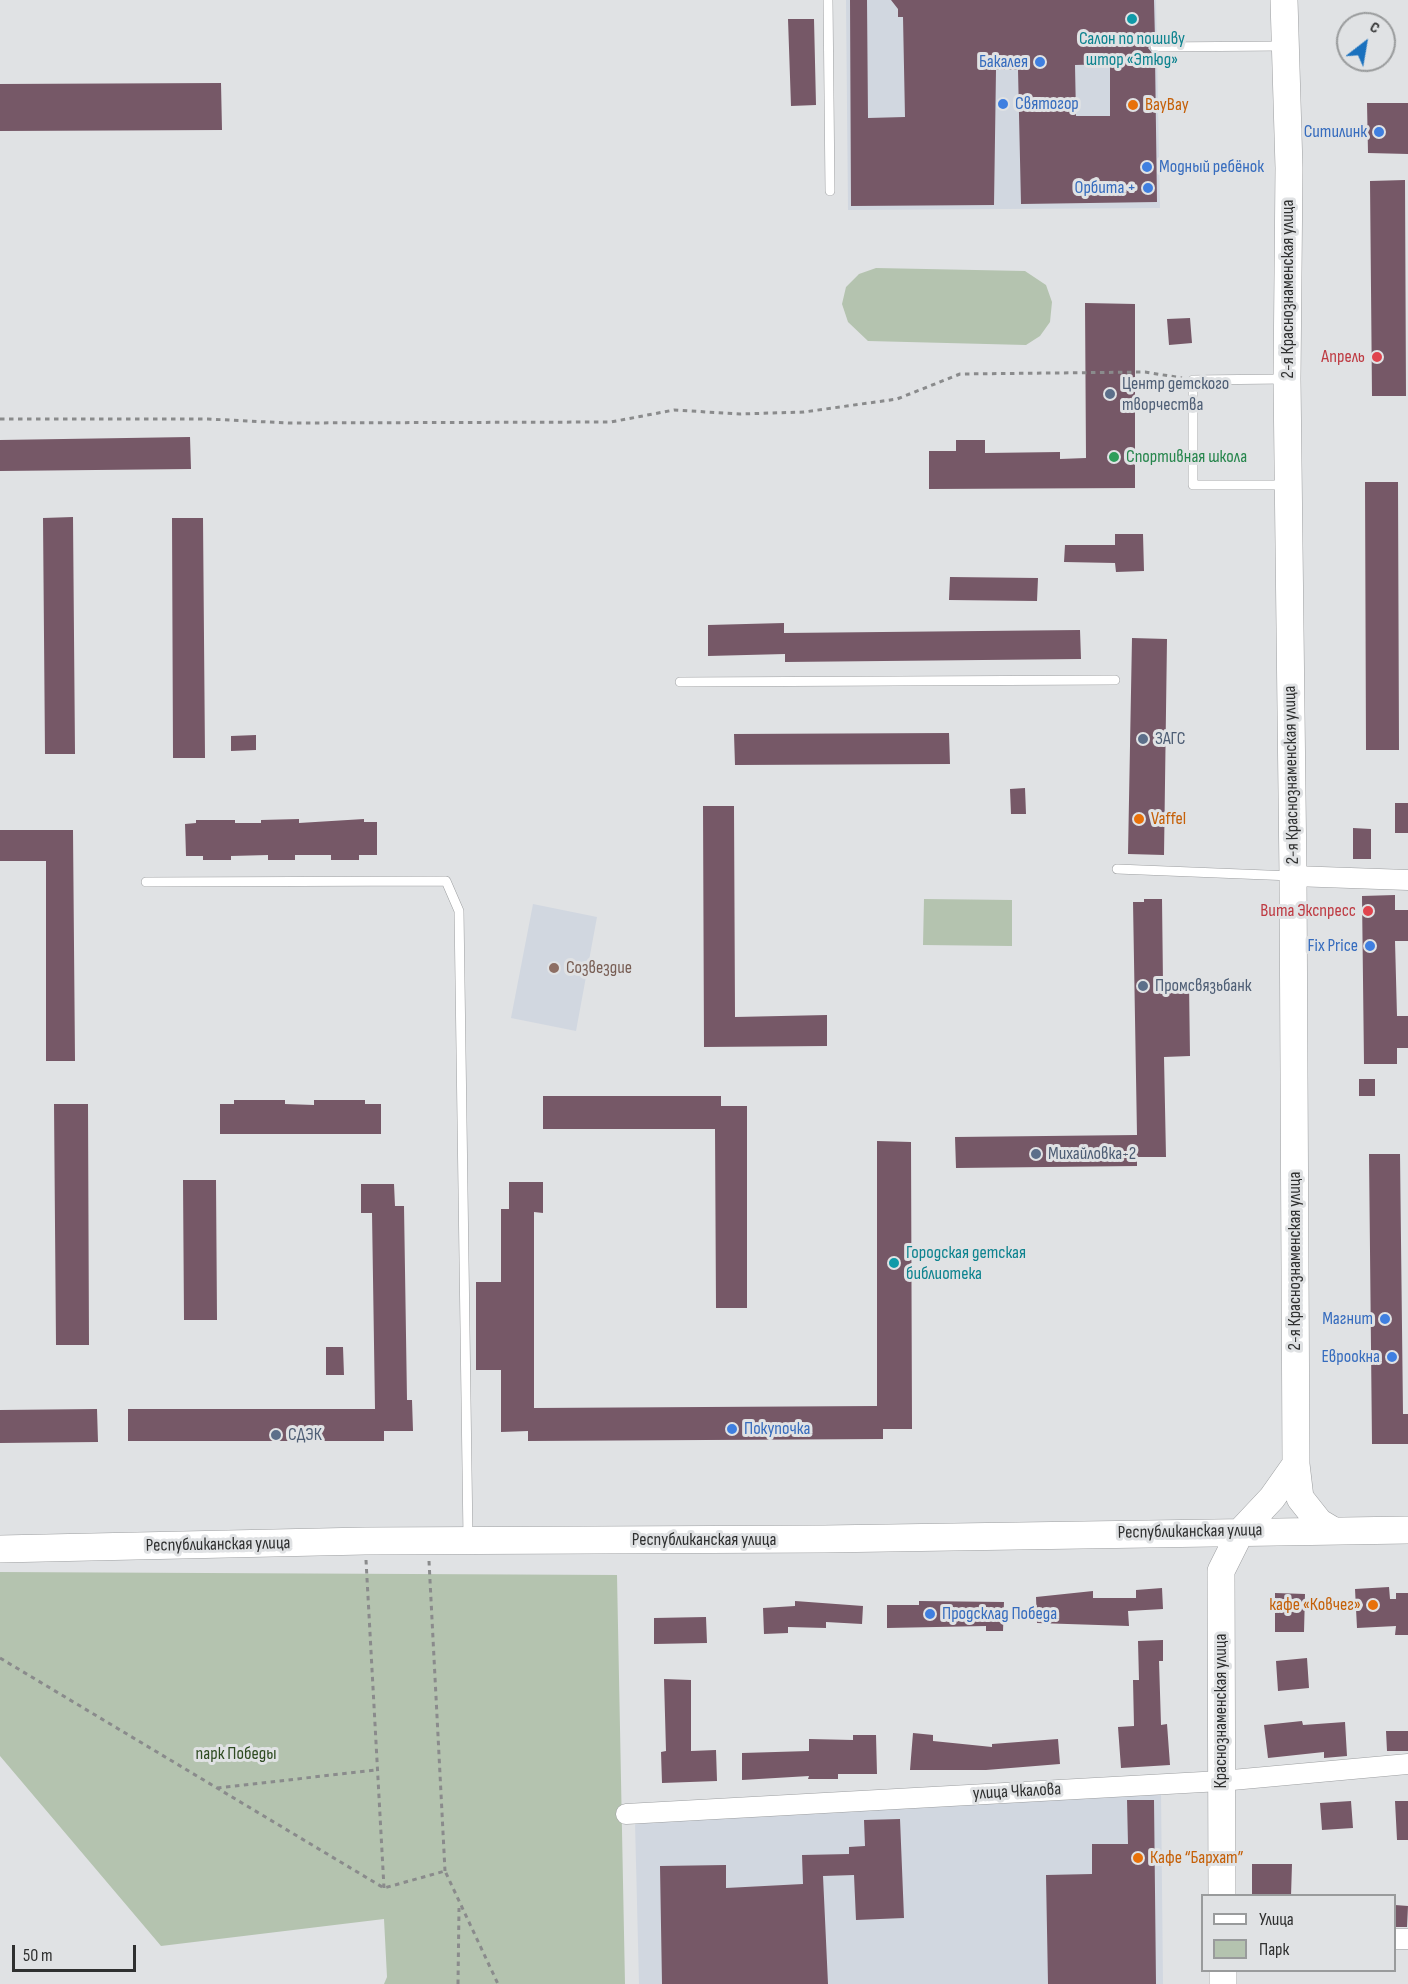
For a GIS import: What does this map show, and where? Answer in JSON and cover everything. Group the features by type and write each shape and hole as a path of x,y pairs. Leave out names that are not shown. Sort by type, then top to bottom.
{"street":[{"name":"2-я Краснознаменская улица","path":"1284,0 1289,168 1287,379 1293,876 1296,1464 1300,1498 1319,1522 1334,1531"},
{"path":"1293,876 1408,880"},
{"path":"1241,1531 1272,1498 1296,1464"},
{"name":"Республиканская улица","path":"0,1550 365,1541 824,1539 1408,1530"},
{"name":"Краснознаменская улица","path":"1222,1894 1221,1571 1241,1531"},
{"path":"1182,1532 1206,1551 1221,1571"},
{"name":"улица Чкалова","path":"626,1814 1221,1781 1408,1764"}],"lane":[{"path":"828,0 830,192"},
{"path":"1155,47 1285,46"},
{"path":"1287,379 1193,380 1193,485 1288,485"},
{"path":"680,682 1114,680"},
{"path":"1117,869 1293,876"},
{"path":"146,882 446,881 459,911 460,1169 468,1541"}],"path":[{"path":"0,419 208,419 288,423 611,422 674,410 740,414 804,412 897,399 960,374 1145,372 1193,380"},
{"path":"365,1541 384,1888"},
{"path":"428,1541 444,1871 498,1984"},
{"path":"0,1658 384,1888 444,1871"},
{"path":"217,1788 376,1770"},
{"path":"458,1984 459,1905"}],"shaded area":[{"name":"Святогор","path":"846,0 1156,0 1160,208 848,210"},
{"name":"Созвездие","path":"533,904 597,917 576,1031 511,1018"},
{"path":"1161,1791 1163,1984 639,1984 635,1822"}],"green space":[{"path":"876,268 1025,271 1046,285 1052,302 1050,322 1040,336 1026,345 868,341 848,322 842,304 846,287 859,274"},
{"path":"924,899 1012,900 1012,946 923,945"},
{"name":"парк Победы","path":"0,1572 617,1575 625,1984 384,1984 387,1977 384,1919 161,1946 0,1756"}],"building":[{"name":"Святогор","path":"850,0 867,0 868,118 905,117 903,17 898,17 898,9 891,0 1154,0 1155,40 1148,48 1155,56 1157,202 1021,204 1018,70 996,70 994,205 851,206","holes":["1110,64 1110,116 1076,116 1075,65"]},
{"path":"788,19 814,19 816,105 791,106"},
{"path":"221,83 222,130 0,131 0,84"},
{"name":"Ситилинк","path":"1367,103 1408,103 1408,154 1368,153"},
{"path":"1405,180 1406,396 1372,396 1370,181"},
{"path":"1085,303 1135,304 1135,488 929,489 929,451 956,451 956,440 985,440 985,453 1060,452 1060,459 1086,458"},
{"path":"1190,318 1192,343 1169,345 1167,319"},
{"path":"190,437 191,469 0,471 0,440"},
{"path":"1365,482 1398,482 1399,750 1366,750"},
{"path":"73,517 75,754 45,754 43,518"},
{"path":"172,518 203,518 205,758 173,758"},
{"path":"1115,534 1143,534 1144,571 1116,572 1115,563 1064,562 1065,545 1115,545"},
{"path":"950,577 1038,578 1037,601 949,600"},
{"path":"784,623 784,633 1080,630 1081,659 785,662 785,654 708,656 708,625"},
{"path":"1132,638 1167,639 1164,855 1128,854"},
{"path":"949,733 950,764 735,765 734,734"},
{"path":"256,735 256,750 231,751 231,736"},
{"path":"1025,788 1026,814 1011,814 1010,789"},
{"path":"1395,803 1408,803 1408,833 1395,833"},
{"path":"703,806 734,806 735,1017 827,1015 827,1046 704,1047"},
{"path":"299,819 299,823 364,819 364,822 377,822 377,855 359,855 359,860 331,860 331,855 295,855 295,860 268,860 268,855 231,856 231,860 203,860 203,856 186,856 185,824 196,823 196,820 261,823 261,820"},
{"path":"1353,828 1371,829 1371,859 1353,859"},
{"path":"0,830 73,830 75,1061 46,1061 46,861 0,861"},
{"path":"1395,895 1395,910 1408,910 1408,941 1395,941 1397,1016 1408,1016 1408,1048 1397,1048 1397,1064 1364,1064 1362,896"},
{"path":"1144,899 1162,899 1163,984 1189,983 1190,1056 1164,1057 1166,1157 1137,1157 1137,1166 956,1168 955,1137 1137,1135 1133,902 1144,902"},
{"path":"1359,1079 1375,1079 1375,1096 1359,1096"},
{"path":"543,1096 721,1096 721,1106 747,1106 747,1308 716,1308 715,1129 543,1129"},
{"path":"234,1100 285,1100 285,1104 314,1105 314,1100 365,1100 365,1104 381,1104 381,1134 220,1134 220,1104 234,1104"},
{"path":"54,1104 88,1104 89,1345 56,1345"},
{"path":"877,1141 911,1142 912,1429 883,1429 883,1439 528,1441 528,1431 501,1432 501,1370 476,1370 476,1282 501,1282 501,1209 509,1209 509,1182 543,1182 543,1213 534,1212 534,1408 877,1406"},
{"path":"1369,1154 1400,1154 1403,1414 1408,1414 1408,1444 1372,1444"},
{"path":"183,1180 216,1180 217,1320 184,1320"},
{"path":"361,1184 394,1184 395,1206 404,1206 407,1400 412,1400 413,1431 384,1431 384,1441 128,1441 128,1409 375,1409 372,1213 361,1213"},
{"path":"326,1347 343,1347 344,1375 326,1375"},
{"path":"97,1409 98,1442 0,1443 0,1410"},
{"path":"1389,1587 1390,1599 1396,1599 1396,1593 1408,1593 1408,1635 1395,1635 1396,1626 1357,1628 1355,1589"},
{"path":"1162,1588 1163,1609 1128,1611 1129,1626 1037,1623 1036,1597 1093,1591 1093,1598 1136,1598 1136,1590"},
{"path":"1275,1593 1305,1594 1304,1632 1275,1632"},
{"path":"795,1601 863,1606 862,1624 826,1622 826,1628 788,1627 788,1633 764,1634 763,1608 795,1606"},
{"path":"919,1601 1004,1602 1003,1631 986,1631 986,1626 887,1628 887,1605 919,1605"},
{"path":"706,1617 707,1643 654,1644 654,1618"},
{"path":"1163,1640 1163,1661 1159,1661 1161,1725 1167,1724 1170,1765 1121,1768 1118,1727 1134,1726 1133,1680 1139,1680 1138,1641"},
{"path":"1307,1658 1309,1688 1278,1691 1276,1661"},
{"path":"664,1679 691,1680 691,1751 716,1750 717,1781 662,1783 661,1752 666,1751"},
{"path":"1302,1721 1303,1725 1345,1722 1347,1756 1324,1758 1324,1752 1268,1758 1264,1725"},
{"path":"1386,1731 1408,1731 1408,1751 1387,1751"},
{"path":"913,1733 933,1735 933,1741 992,1747 992,1744 1058,1739 1060,1764 986,1770 910,1770"},
{"path":"853,1735 876,1735 877,1774 838,1774 838,1779 808,1779 809,1776 742,1780 742,1753 809,1751 809,1739 853,1740"},
{"path":"1127,1800 1154,1800 1156,1984 1048,1984 1046,1875 1092,1874 1092,1844 1128,1844"},
{"path":"1351,1801 1353,1828 1322,1830 1320,1803"},
{"path":"1395,1801 1408,1801 1408,1840 1397,1840"},
{"path":"900,1819 904,1918 856,1920 854,1875 823,1876 828,1984 662,1984 660,1866 726,1865 726,1888 803,1884 802,1855 849,1854 849,1847 865,1846 864,1820"},
{"path":"1252,1864 1292,1864 1291,1894 1252,1894"},
{"path":"1396,1905 1408,1906 1407,1927 1396,1927"}],"place":[{"name":"Салон по пошиву штор «Этюд»","path":"1132,19"},
{"name":"Бакалея","path":"1040,62"},
{"name":"Святогор","path":"1003,104"},
{"name":"BayBay","path":"1133,105"},
{"name":"Ситилинк","path":"1379,132"},
{"name":"Модный ребёнок","path":"1147,167"},
{"name":"Орбита +","path":"1148,188"},
{"name":"Апрель","path":"1377,357"},
{"name":"Центр детского творчества","path":"1110,394"},
{"name":"Спортивная школа","path":"1114,457"},
{"name":"ЗАГС","path":"1143,739"},
{"name":"Vaffel","path":"1139,819"},
{"name":"Вита Экспресс","path":"1368,911"},
{"name":"Fix Price","path":"1370,946"},
{"name":"Созвездие","path":"554,968"},
{"name":"Промсвязьбанк","path":"1143,986"},
{"name":"Михайловка-2","path":"1036,1154"},
{"name":"Городская детская библиотека","path":"894,1263"},
{"name":"Магнит","path":"1385,1319"},
{"name":"Евроокна","path":"1392,1357"},
{"name":"Покупочка","path":"732,1429"},
{"name":"СДЭК","path":"276,1435"},
{"name":"кафе «Ковчег»","path":"1373,1605"},
{"name":"Продсклад Победа","path":"930,1614"},
{"name":"Кафе “Бархат”","path":"1138,1858"}]}
